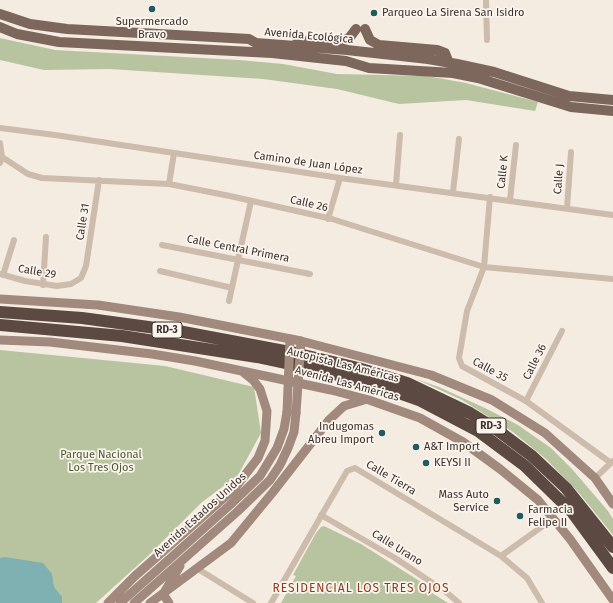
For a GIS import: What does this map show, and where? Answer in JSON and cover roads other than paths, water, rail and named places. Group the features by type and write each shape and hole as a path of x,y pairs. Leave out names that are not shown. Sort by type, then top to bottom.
{"highway":[{"name":"Autopista Las Américas","path":"0,312 82,318 178,331 332,362 413,386 477,417 532,456 566,488 613,547"},
{"name":"Autopista Las Américas","path":"0,325 122,336 264,359 327,372 385,388 419,400 478,431 525,466 572,512 613,568"}],"main road":[{"name":"Avenida Ecológica","path":"0,14 30,24 48,27 249,39 256,43 357,52 449,63 494,72 569,96 613,100"},
{"name":"Avenida Ecológica","path":"0,27 17,34 59,42 221,49 346,61 369,68 453,73 478,78 571,107 613,111"},
{"path":"287,46 312,40 345,40 360,29 370,40 379,45 437,50 445,53 449,63"},
{"path":"295,56 302,52 350,55 357,52 370,57 403,60 409,62 415,70"}],"street":[{"path":"486,0 487,40"},
{"name":"Camino de Juan López","path":"0,128 340,178 490,197 613,215"},
{"path":"396,185 400,135"},
{"path":"453,192 458,139"},
{"path":"0,143 1,160"},
{"name":"Calle K","path":"510,200 516,145"},
{"name":"Calle J","path":"567,208 571,152"},
{"path":"169,184 174,153"},
{"name":"Calle 26","path":"1,160 34,176 169,184 251,201 328,219 484,267 613,279"},
{"path":"328,219 340,178"},
{"name":"Calle 31","path":"86,266 99,180"},
{"name":"Calle 35","path":"490,197 484,267 467,311 459,358 462,366 526,401 612,462"},
{"path":"229,301 251,201"},
{"path":"43,285 46,237"},
{"path":"2,275 14,240"},
{"name":"Calle Central Primera","path":"162,244 310,274"},
{"name":"Calle 29","path":"2,275 43,285 57,286 71,284 80,278 86,266"},
{"path":"160,271 232,288"},
{"path":"0,299 72,302 156,313 290,338 431,374 468,389 504,407 545,433 594,478 613,504"},
{"name":"Calle 36","path":"526,401 562,331"},
{"name":"Avenida Estados Unidos","path":"120,603 247,490 260,476 277,448 284,429 287,412 290,338"},
{"name":"Avenida Las Américas","path":"0,340 50,342 152,354 295,382 369,400 420,418 463,442 538,500 554,518 613,600"},
{"name":"Avenida Estados Unidos","path":"134,603 257,494 280,465 294,432 301,341"},
{"path":"108,603 135,576 235,488 258,458 267,430 265,402 256,384 242,371"},
{"path":"150,603 220,552 239,534 337,411 351,402 369,400"},
{"path":"594,478 612,462"},
{"name":"Calle Tierra","path":"271,603 347,471 355,468 501,556 526,578 542,603"},
{"name":"Calle Urano","path":"321,515 395,558 446,592 459,603"},
{"path":"501,556 554,518"},
{"path":"163,594 185,558"},
{"path":"198,569 253,603"},
{"path":"163,594 169,603"}],"water":[{"path":"5,557 43,563 52,574 54,587 62,597 62,603 0,603 0,558"}],"place":[{"name":"Supermercado Bravo","path":"152,9"},
{"name":"Parqueo La Sirena San Isidro","path":"374,13"},
{"name":"Indugomas Abreu Import","path":"382,433"},
{"name":"A&T Import","path":"416,447"},
{"name":"KEYSI II","path":"426,463"},
{"name":"Mass Auto Service","path":"497,501"},
{"name":"Farmacia Felipe II","path":"520,516"}],"district":[{"name":"RESIDENCIAL LOS TRES OJOS","path":"361,589"}],"park label":[{"name":"Parque Nacional Los Tres Ojos","path":"101,461"}]}
